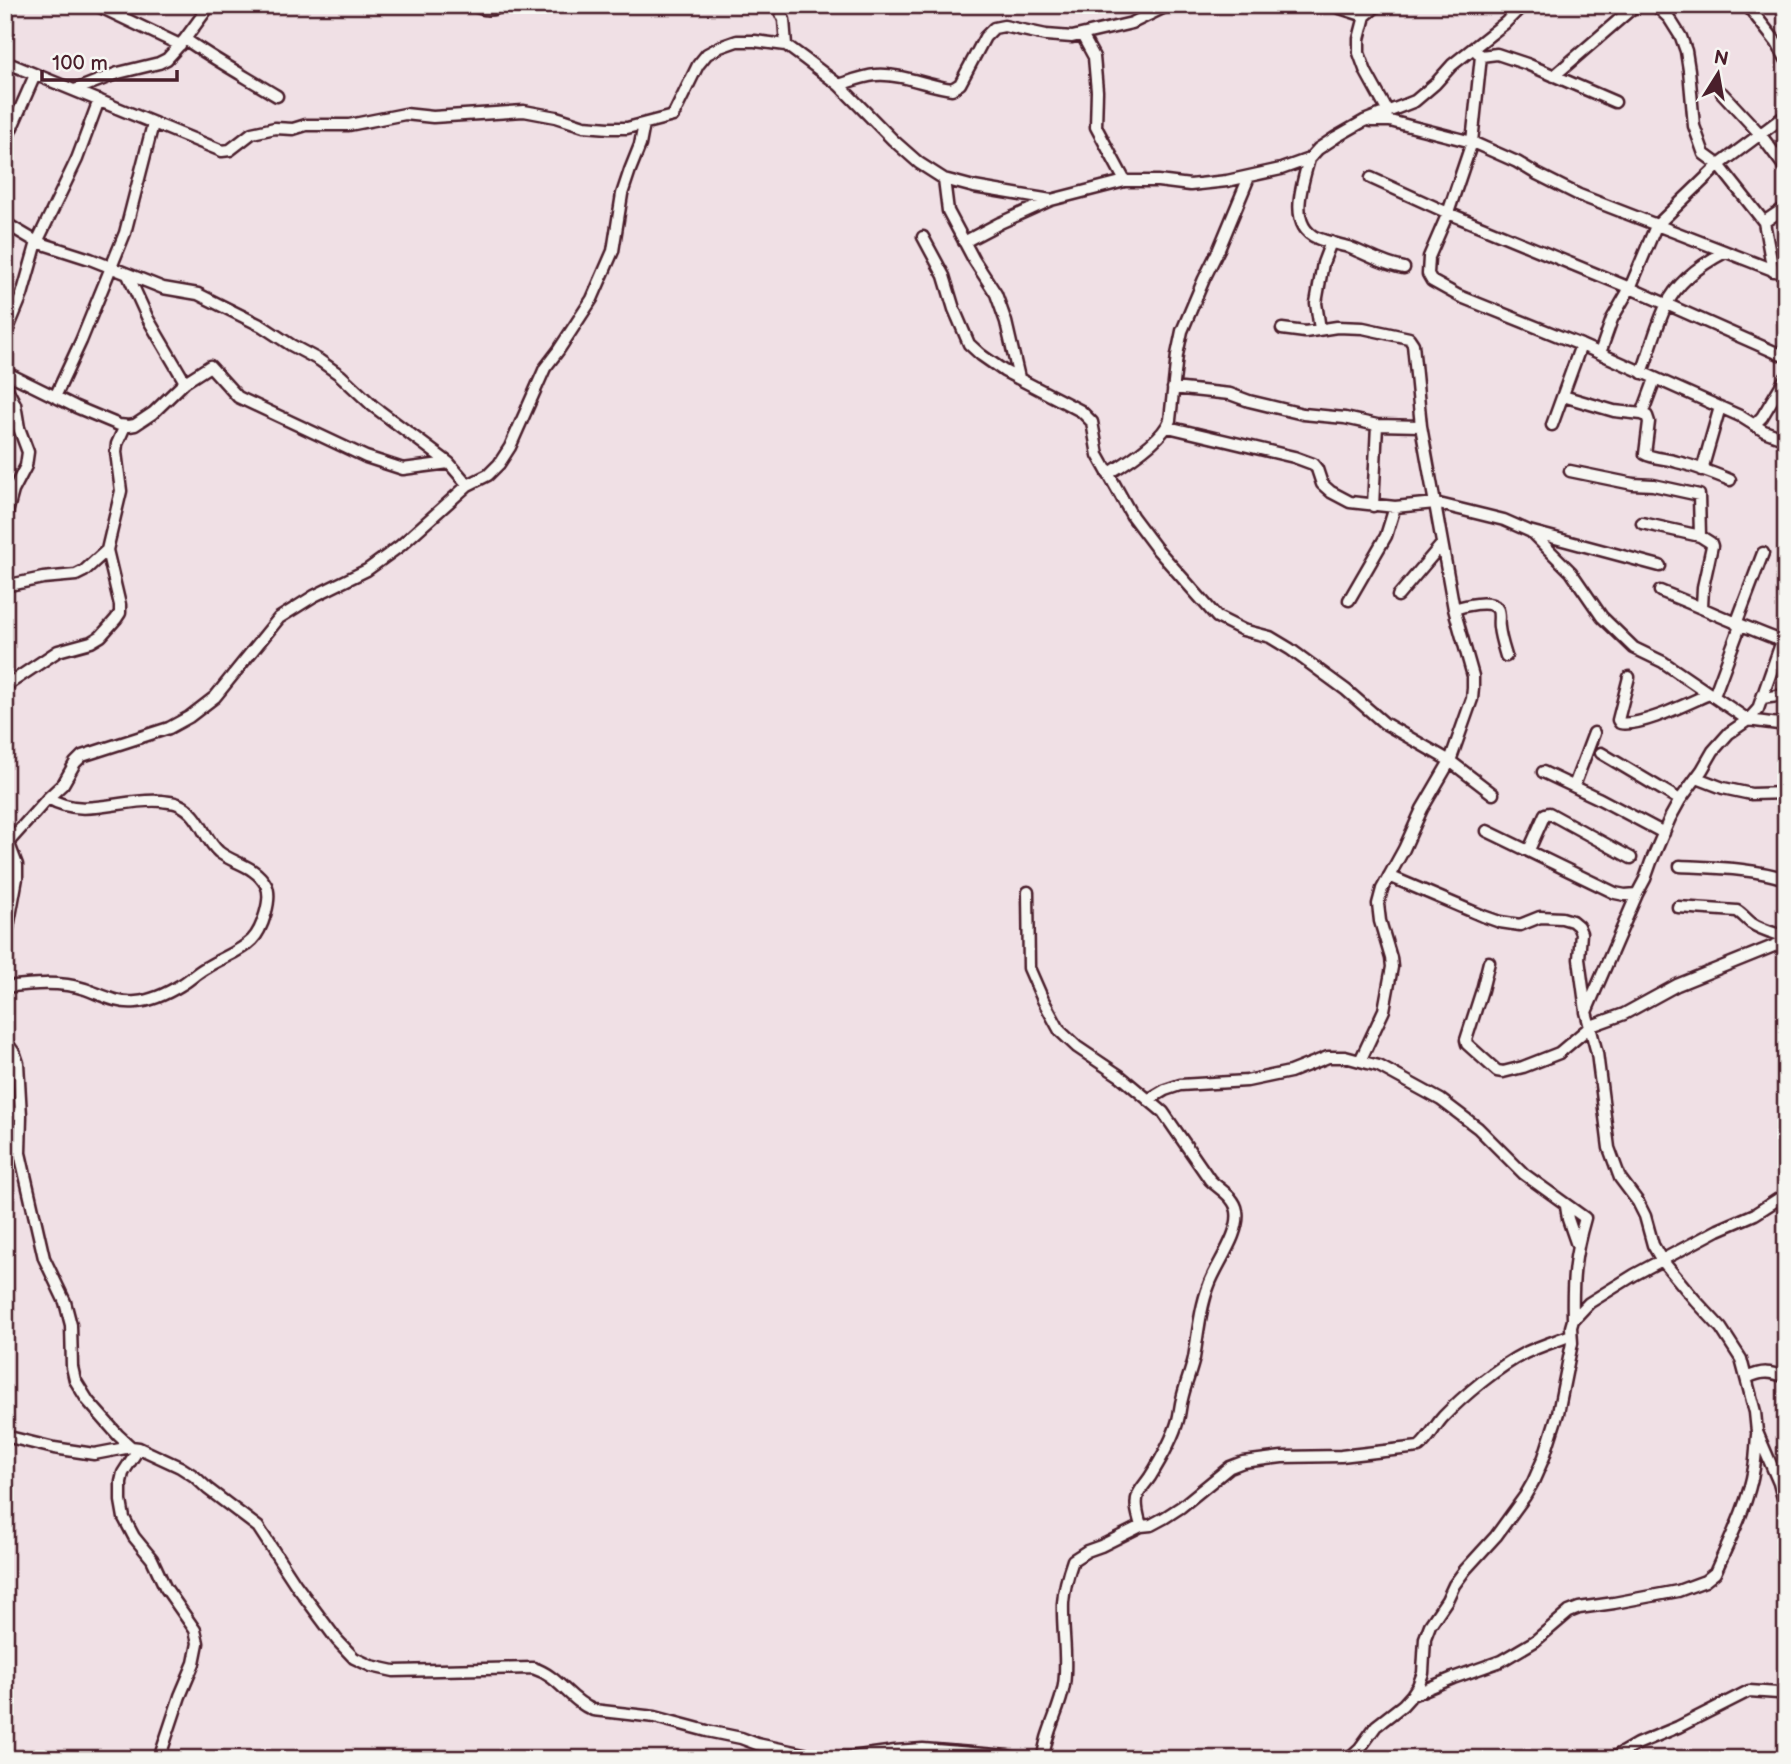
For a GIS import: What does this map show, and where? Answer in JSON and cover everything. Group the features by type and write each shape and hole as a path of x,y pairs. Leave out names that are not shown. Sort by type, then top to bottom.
{"street":[{"path":"96,5 217,58 235,72 277,96"},
{"path":"75,90 118,73 167,59 210,5"},
{"path":"473,5 496,10 502,5"},
{"path":"777,5 784,20 786,45"},
{"path":"839,85 878,75 952,89 960,84 985,37 994,29 1004,26 1046,35 1072,37 1132,23 1169,5"},
{"path":"1331,5 1365,16"},
{"path":"1378,5 1365,16 1359,39 1359,52 1366,72 1388,112"},
{"path":"1404,268 1314,237 1304,228 1300,222 1300,194 1309,159 1318,149 1364,121 1415,101 1452,65 1477,52 1523,5"},
{"path":"1554,76 1636,5"},
{"path":"1655,5 1669,18 1686,51 1694,126 1704,154 1719,164 1764,222 1773,271"},
{"path":"1747,5 1786,59"},
{"path":"1082,35 1094,57 1096,127 1125,180"},
{"path":"5,62 222,151 230,150 252,133 275,128 349,125 405,114 433,117 524,111 584,126 627,128 673,116 698,65 707,54 720,47 737,41 786,45 839,85 910,155 944,179 1051,200"},
{"path":"1477,52 1497,54 1527,64 1615,102"},
{"path":"1477,52 1472,142 1448,213 1429,257 1428,274 1432,281 1459,296 1600,353 1786,439"},
{"path":"5,143 35,75"},
{"path":"1722,93 1760,134 1786,169"},
{"path":"5,336 22,295 37,242 76,159 99,100"},
{"path":"1600,353 1612,319 1630,288 1656,226 1719,164 1786,115"},
{"path":"1364,121 1390,121 1472,142 1579,195 1786,275"},
{"path":"55,397 112,268 128,222 153,124"},
{"path":"5,954 17,878 17,865 8,841 63,784 82,756 169,727 190,717 215,697 279,618 314,596 367,570 400,546 468,485 488,475 499,464 510,447 545,368 592,299 613,251 622,194 640,145 644,124"},
{"path":"964,242 1051,200 1125,180 1189,185 1227,181 1281,169 1309,159"},
{"path":"1108,474 1168,427 1182,331 1249,177"},
{"path":"1371,178 1786,357"},
{"path":"944,179 948,211 996,294 1006,322 1019,378"},
{"path":"1764,222 1786,207"},
{"path":"5,223 37,242 163,288 198,294 262,326 335,371 373,406 449,463 468,485"},
{"path":"923,237 944,276 969,344 997,366 1081,411 1092,422 1098,455 1132,516 1156,548 1217,617 1243,630 1270,637 1290,649 1346,690 1384,723 1450,761 1493,794"},
{"path":"1320,330 1316,303 1331,242"},
{"path":"1642,373 1666,304 1683,281 1712,259 1725,253"},
{"path":"128,275 148,319 185,382"},
{"path":"1282,329 1305,332 1336,327 1363,328 1409,338 1413,344 1421,426 1442,544 1454,609 1473,676 1472,699 1450,761 1422,809 1382,889 1378,904 1391,958 1389,993 1360,1061"},
{"path":"1552,425 1581,345"},
{"path":"5,372 76,407 125,426 135,425 153,413 185,382 210,366 238,397 366,457 403,469 449,463"},
{"path":"1642,414 1655,379"},
{"path":"1754,425 1785,381"},
{"path":"5,385 15,404 19,428 28,452 26,466 13,491 5,520"},
{"path":"1173,388 1230,394 1303,414 1345,418 1377,425 1421,426"},
{"path":"1563,396 1614,411 1647,416 1649,422 1645,454 1730,480"},
{"path":"1702,470 1720,407"},
{"path":"1373,506 1377,425"},
{"path":"5,684 58,651 101,636 120,613 107,550 121,491 116,452 125,426"},
{"path":"1168,427 1313,464 1322,484 1350,502 1395,508 1435,503 1504,520 1529,531 1594,550 1660,566"},
{"path":"1570,471 1699,495 1700,536"},
{"path":"1349,600 1386,536 1395,508"},
{"path":"1642,523 1700,536 1711,543 1702,607"},
{"path":"1529,531 1571,572 1602,617 1634,648 1663,662 1748,720 1786,725"},
{"path":"1398,596 1442,544"},
{"path":"5,586 76,575 107,550"},
{"path":"1629,677 1619,712 1620,723 1629,724 1712,695 1763,553"},
{"path":"1660,591 1702,607 1738,625 1784,641"},
{"path":"1454,609 1468,605 1492,604 1498,611 1499,629 1506,656"},
{"path":"1586,1012 1680,800 1713,751 1758,709 1784,641 1786,628"},
{"path":"1762,698 1786,695"},
{"path":"1574,786 1594,733"},
{"path":"1601,753 1680,800"},
{"path":"1543,772 1664,832"},
{"path":"1697,778 1723,788 1751,793 1786,793"},
{"path":"5,987 67,985 120,1002 137,1002 159,995 179,986 253,939 262,926 268,901 267,886 254,871 216,849 192,813 177,803 153,800 97,808 70,807 48,798"},
{"path":"1529,850 1545,814 1549,813 1631,858"},
{"path":"1487,831 1615,893 1637,894"},
{"path":"1680,866 1747,870 1786,879"},
{"path":"1389,876 1500,922 1520,925 1539,917 1562,918 1578,926 1581,933 1579,959 1586,1012 1602,1084 1609,1149 1620,1178 1639,1202 1653,1245 1661,1259 1721,1328 1741,1359 1755,1412 1757,1432 1754,1469 1747,1497 1716,1573 1711,1578 1678,1591 1579,1608 1569,1612 1535,1642 1502,1661 1412,1695"},
{"path":"1028,892 1029,968 1060,1031 1077,1047 1121,1076 1163,1112 1210,1180 1228,1195 1238,1212 1234,1231 1209,1282 1204,1299 1193,1361 1178,1420 1138,1495 1136,1504 1141,1526"},
{"path":"1678,906 1741,912 1760,929 1786,939"},
{"path":"1489,962 1466,1040 1467,1044 1497,1071 1503,1072 1549,1058 1591,1026 1624,1014 1677,985 1786,939"},
{"path":"5,1040 18,1063 20,1153 44,1258 65,1302 71,1325 75,1380 88,1401 118,1435 135,1448 180,1466 258,1527 296,1585 337,1640 354,1658 370,1667 394,1671 533,1668 544,1671 576,1700 593,1710 654,1717 823,1758 923,1749 1021,1759"},
{"path":"1148,1100 1180,1085 1247,1081 1290,1072 1328,1057 1345,1057 1379,1066 1441,1100 1478,1128 1524,1174 1585,1218 1577,1246 1572,1283 1572,1343 1563,1391 1544,1457 1525,1496 1496,1536 1465,1570 1430,1625 1425,1638 1423,1673 1418,1686 1403,1705 1376,1726 1348,1759"},
{"path":"5,1109 21,1116"},
{"path":"1573,1320 1589,1303 1661,1259 1755,1214 1786,1194"},
{"path":"1566,1206 1577,1246"},
{"path":"1043,1759 1048,1733 1064,1686 1066,1647 1063,1601 1073,1560 1141,1526 1151,1525 1164,1518 1230,1467 1243,1462 1282,1457 1342,1456 1419,1447 1443,1418 1481,1383 1524,1353 1571,1335"},
{"path":"1747,1378 1759,1372 1786,1377"},
{"path":"1757,1432 1779,1483 1786,1510"},
{"path":"5,1436 94,1454 135,1448"},
{"path":"135,1448 121,1482 124,1518 134,1537 152,1559 165,1587 195,1630 198,1643 194,1663 159,1759"},
{"path":"1611,1759 1749,1691 1778,1693 1786,1697"}]}
